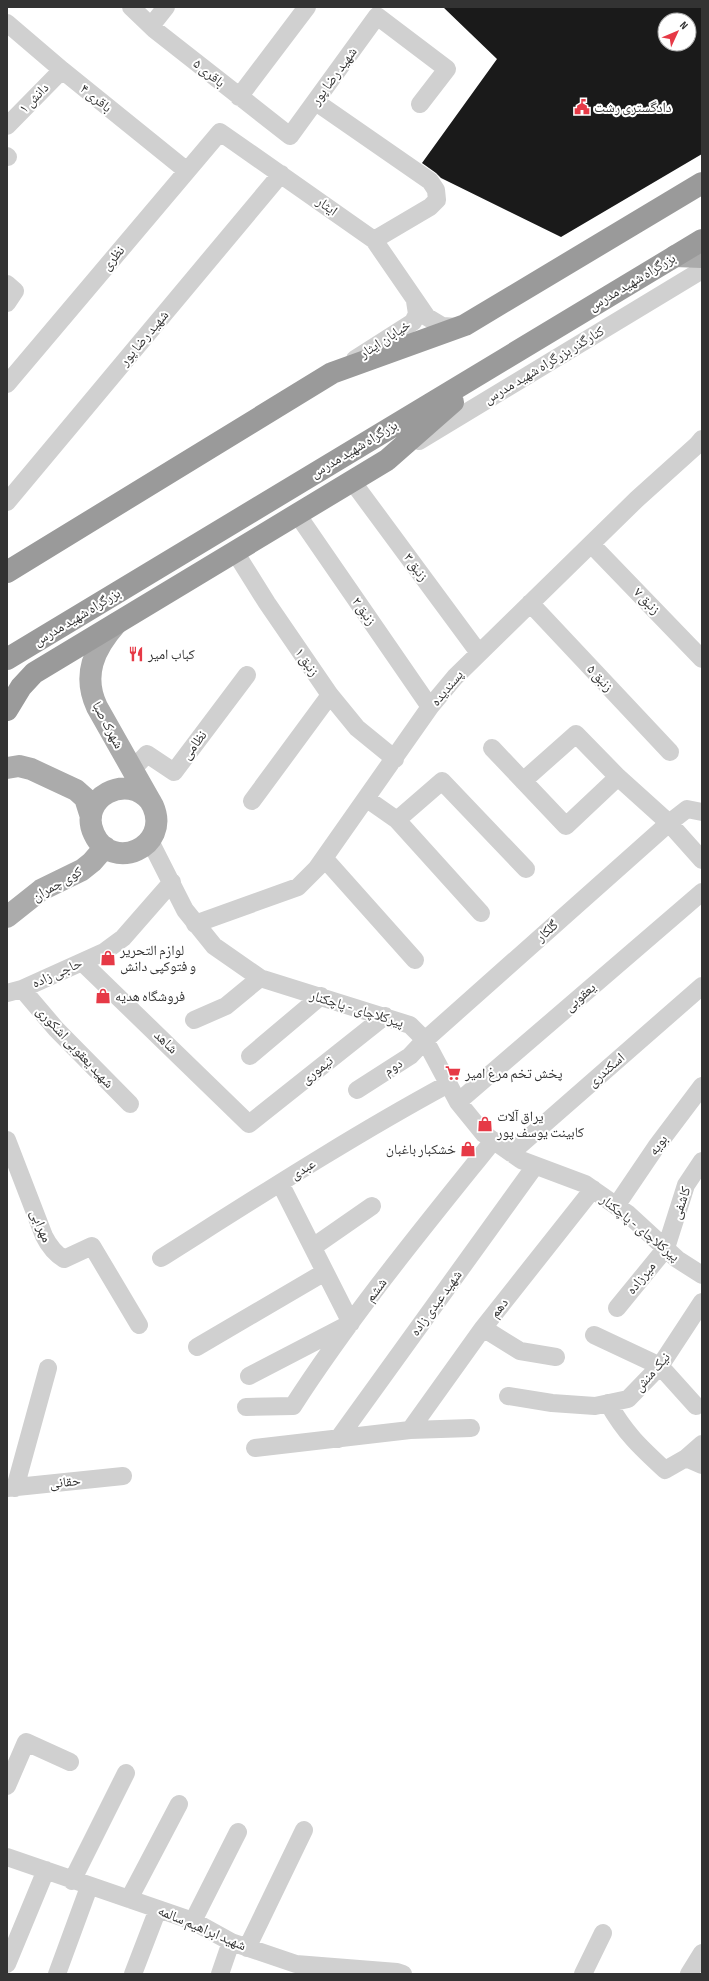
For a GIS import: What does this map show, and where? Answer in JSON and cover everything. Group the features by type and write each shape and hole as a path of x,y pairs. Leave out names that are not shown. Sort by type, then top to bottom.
{"highway":[{"path":"7,572 332,373 459,327 702,183"},
{"name":"بزرگراه شهید مدرس","path":"7,659 702,240"},
{"name":"بزرگراه شهید مدرس","path":"7,710 21,687 32,676 387,460 494,366"}],"main road":[{"path":"675,256 702,257"},
{"name":"شهرک صبا","path":"116,624 104,640 94,659 90,672 90,683 97,707 151,802"},
{"path":"7,768 20,766 31,769 76,790 85,798 91,817 94,834 105,847 116,852 128,853 140,849 150,841 154,834 157,822 151,802 144,794 134,789 124,788 114,789 99,798 91,817"},
{"name":"کوی چمران","path":"7,918 41,890 82,870 92,862 105,847"}],"street":[{"name":"باقری ۵","path":"131,7 151,26 290,136"},
{"path":"151,26 166,7"},
{"path":"239,97 307,7"},
{"name":"شهید رضا پور","path":"290,136 377,16 447,69 420,104"},
{"name":"باقری ۴","path":"7,23 62,70 187,171"},
{"name":"دانش ۱","path":"7,126 62,70"},
{"path":"316,102 430,181 436,190 437,200 430,207 374,240"},
{"name":"نظری","path":"7,384 220,132"},
{"name":"ایثار","path":"220,132 374,240 414,301"},
{"name":"شهید رضا پور","path":"7,502 281,174"},
{"name":"کنارگذر بزرگراه شهید مدرس","path":"387,460 702,270"},
{"path":"7,284 15,291 7,303"},
{"name":"خیابان ایثار","path":"414,301 423,313 437,324 448,327 459,327"},
{"name":"خیابان ایثار","path":"332,373 411,323 417,314 414,301"},
{"name":"پسندیده","path":"195,924 298,887 317,868 395,759 430,707 455,677 637,499 700,444"},
{"name":"زنبق ۳","path":"352,481 479,653"},
{"name":"زنبق ۲","path":"297,514 430,707"},
{"name":"زنبق ۷","path":"591,544 702,659"},
{"name":"زنبق ۱","path":"235,552 267,603 330,695 356,728 395,759"},
{"name":"زنبق ۵","path":"530,603 670,752"},
{"name":"نظامی","path":"132,770 147,754 174,772 247,675"},
{"path":"252,801 330,695"},
{"path":"523,781 576,734 618,777 669,823 702,860"},
{"path":"492,748 566,826 618,777"},
{"path":"397,820 442,781 526,869"},
{"path":"366,799 397,820 481,913"},
{"name":"گلکار","path":"425,1040 669,823 687,809 702,812"},
{"name":"پیرکلاچای - پاچکنار","path":"150,841 185,910 214,946 260,978 286,988 321,996 410,1025 425,1040 458,1102 484,1134 521,1160 585,1184 616,1206 677,1259 702,1275"},
{"path":"324,858 415,960"},
{"name":"حاجی زاده","path":"14,991 104,952 123,938 172,882"},
{"name":"یعقوبی","path":"458,1102 702,892"},
{"name":"شاهد","path":"82,962 249,1124"},
{"path":"194,1020 226,1006 260,978"},
{"name":"اسکندری","path":"510,1153 702,986"},
{"name":"شهید یعقوبی اشکوری","path":"14,991 56,1029 130,1104"},
{"path":"250,1056 321,996"},
{"name":"تیموری","path":"249,1124 385,1016"},
{"name":"دوم","path":"356,1090 410,1056 425,1040"},
{"name":"عبدی","path":"161,1258 280,1183 408,1106 448,1084"},
{"name":"بویه","path":"616,1206 656,1147 702,1086"},
{"name":"مهرابی","path":"7,1140 44,1236 50,1247 57,1255 64,1259 92,1246 139,1325"},
{"name":"ششم","path":"246,1406 293,1406 318,1368 407,1248 493,1140"},
{"name":"کاشفی","path":"666,1248 686,1185 702,1162"},
{"name":"شهید عبدی زاده","path":"338,1439 535,1166"},
{"path":"249,1376 351,1323 280,1183"},
{"name":"دهم","path":"410,1430 483,1328 593,1190"},
{"path":"313,1247 372,1206"},
{"name":"میرزاده","path":"617,1308 666,1248"},
{"path":"198,1347 325,1272"},
{"name":"نیک منش","path":"508,1396 552,1403 595,1406 628,1399 660,1366 702,1302"},
{"path":"483,1328 520,1351 556,1357"},
{"path":"594,1335 660,1366 696,1406"},
{"path":"11,1488 48,1368"},
{"path":"608,1403 619,1423 632,1439 666,1470 686,1458 702,1444"},
{"path":"255,1448 410,1430 471,1428"},
{"path":"686,1458 702,1465"},
{"name":"حقانی","path":"11,1488 123,1476"},
{"path":"7,1786 26,1742 70,1762"},
{"path":"72,1880 126,1773"},
{"path":"129,1899 179,1804"},
{"path":"220,1974 239,1945 304,1830"},
{"path":"193,1921 238,1832"},
{"name":"شهید ابراهیم سالمه","path":"7,1857 89,1887 193,1921 239,1945 296,1964 397,1972 403,1974"},
{"path":"7,1964 46,1870"},
{"path":"56,1974 89,1887"},
{"path":"133,1974 158,1909"},
{"path":"583,1974 603,1933"},
{"path":"689,1974 702,1953"}],"building":[{"name":"دادگستری رشت","path":"443,7 702,7 702,154 561,237 441,178 422,163 497,59"}],"place":[{"name":"دادگستری رشت","path":"582,107"},
{"name":"کباب امیر","path":"136,654"},
{"name":"لوازم التحریر و فتوکپی دانش","path":"108,958"},
{"name":"فروشگاه هدیه","path":"103,996"},
{"name":"پخش تخم مرغ امیر","path":"453,1073"},
{"name":"یراق آلات کابینت یوسف پور","path":"485,1124"},
{"name":"خشکبار باغبان","path":"468,1149"}]}
